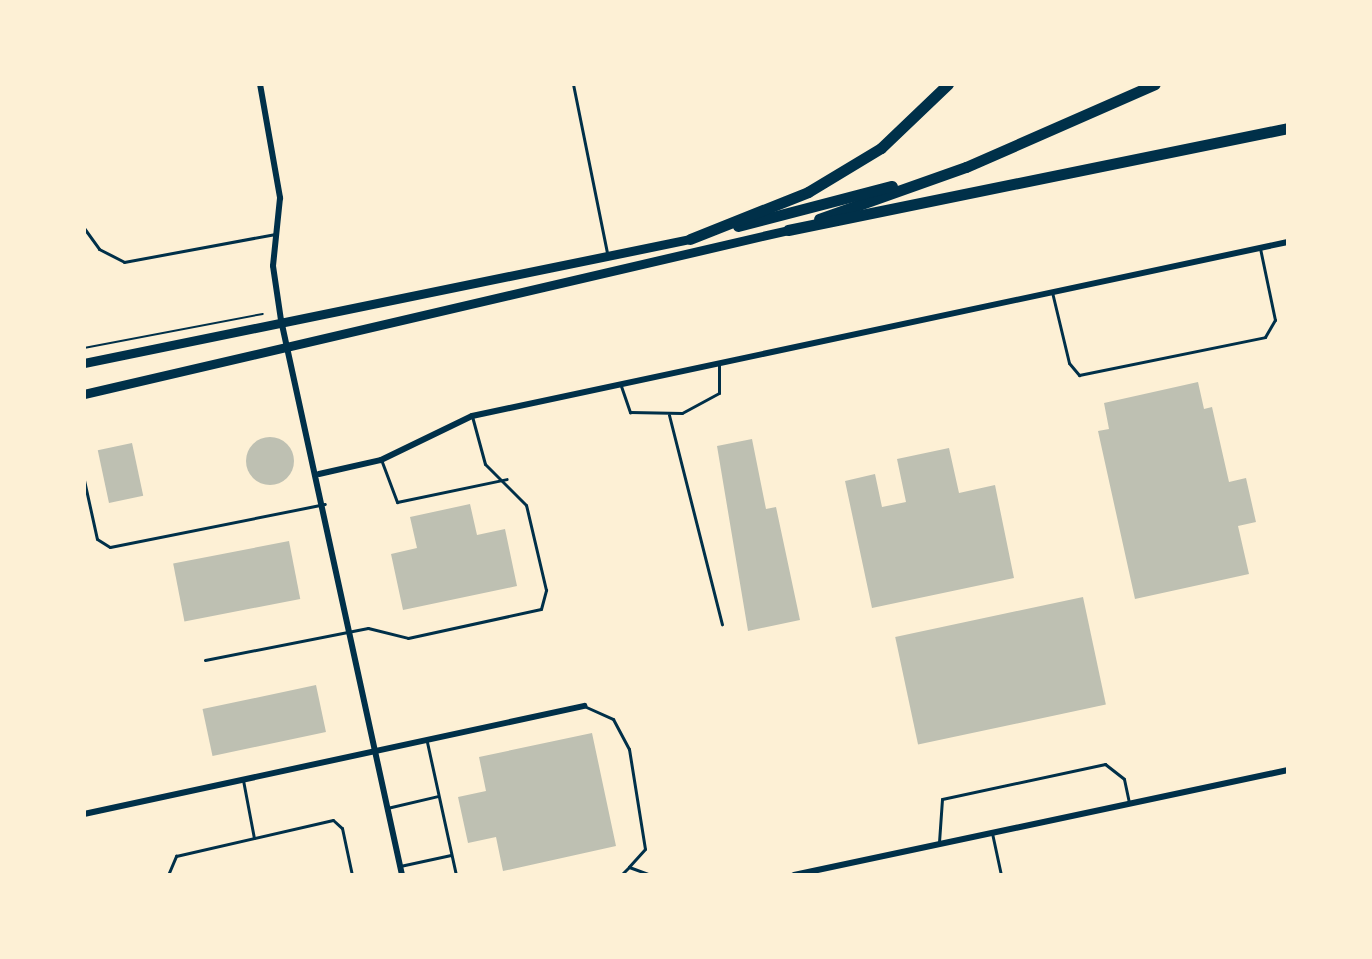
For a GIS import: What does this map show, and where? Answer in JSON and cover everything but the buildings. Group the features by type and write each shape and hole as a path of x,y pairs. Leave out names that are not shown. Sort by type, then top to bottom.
{"highway":[{"path":"690,239 808,192 881,148 948,84"},
{"path":"788,230 966,167 1155,84"},
{"path":"788,230 1288,128"},
{"path":"690,239 966,167"}],"main road":[{"path":"84,394 788,230"},
{"path":"84,363 281,315 609,257 690,239"}],"street":[{"path":"260,84 279,233 273,266 281,315 319,474 373,752 402,875"},
{"path":"319,474 381,460 472,416 1288,242"},
{"path":"84,814 584,706"},
{"path":"794,875 1288,770"}],"lane":[{"path":"573,84 609,257"},
{"path":"84,228 99,249 124,262 279,233"},
{"path":"1052,292 1069,363 1079,375 1265,337 1275,320 1260,248"},
{"path":"621,384 621,404 630,412 669,415 719,393 719,363"},
{"path":"669,415 722,624"},
{"path":"205,660 350,630 408,638 541,609 546,590 526,505 507,479 485,464 472,416"},
{"path":"381,460 397,502 507,479"},
{"path":"84,480 97,539 110,547 325,504"},
{"path":"584,706 613,719 629,749 645,849 621,875"},
{"path":"427,740 456,875"},
{"path":"940,844 942,799 1105,764 1124,779 1129,803"},
{"path":"243,780 254,838"},
{"path":"387,808 438,796"},
{"path":"168,875 176,856 333,820 342,828 352,875"},
{"path":"992,833 1001,875"},
{"path":"400,866 451,855"},
{"path":"629,867 651,875"}],"path":[{"path":"84,348 281,315"}]}
